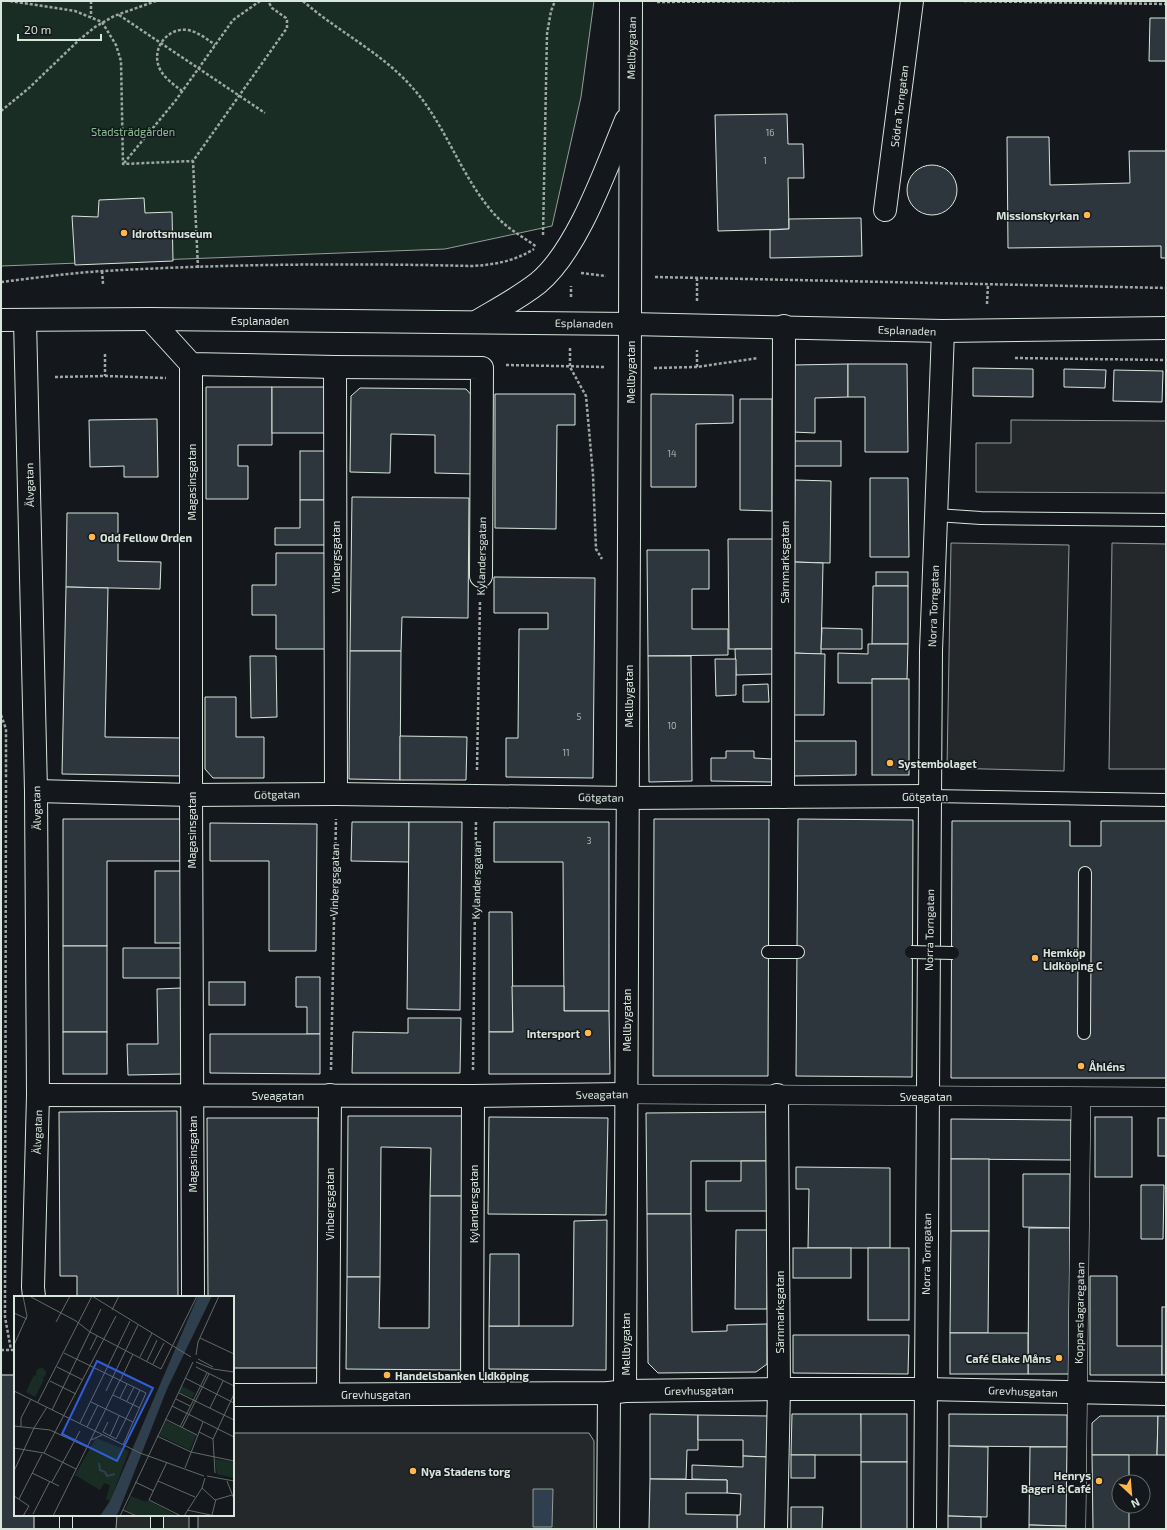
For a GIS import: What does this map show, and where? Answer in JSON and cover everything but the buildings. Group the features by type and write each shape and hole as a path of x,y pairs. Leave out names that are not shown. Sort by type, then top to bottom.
{"street":[{"name":"Södra Torngatan","path":"885,210 912,1"},
{"name":"Mellbygatan","path":"608,1529 617,1392 625,1094 628,798 631,2"},
{"path":"476,322 513,300 538,282 557,263 578,229 630,110"},
{"path":"150,318 192,371 335,367 482,368"},
{"name":"Esplanaden","path":"1,320 150,318 784,326 943,331 1166,328"},
{"name":"Älvgatan","path":"25,320 36,791 38,1095 34,1296"},
{"name":"Särnmarksgatan","path":"783,797 784,326"},
{"name":"Norra Torngatan","path":"925,1529 931,651 943,331"},
{"name":"Vinbergsgatan","path":"335,367 336,794"},
{"name":"Kylandersgatan","path":"481,576 482,368"},
{"name":"Magasinsgatan","path":"192,371 191,795 193,1296"},
{"name":"Götgatan","path":"36,791 191,795 336,794 628,798 931,796"},
{"name":"Sveagatan","path":"38,1095 473,1096 625,1094 1166,1097"},
{"name":"Vinbergsgatan","path":"328,1394 330,1095"},
{"name":"Särnmarksgatan","path":"776,1529 779,1389 777,1095"},
{"name":"Kylandersgatan","path":"472,1393 473,1096"},
{"name":"Kopparslagaregatan","path":"1076,1529 1081,1097"},
{"name":"Grevhusgatan","path":"234,1395 925,1388 1166,1394"}],"lane":[{"path":"936,515 981,518 1166,520"},
{"name":"Götgatan","path":"931,796 1166,800"},
{"path":"1084,1033 1085,873"},
{"path":"768,952 798,952"},
{"path":"911,952 953,953"},
{"path":"66,1516 66,1529"},
{"path":"157,1516 157,1529"}],"path":[{"path":"10,1 65,8 84,13 102,22 116,45 121,61 123,164"},
{"path":"91,1 91,17"},
{"path":"1,111 29,88 79,40 102,22 156,1"},
{"path":"123,164 182,91 233,20 260,1"},
{"path":"198,268 193,161 287,28 286,18 272,8 268,1"},
{"path":"303,1 378,56 410,85 431,113 482,199 506,225 557,263 579,273 601,276 1166,288"},
{"path":"542,240 544,228 547,34 551,11 555,1"},
{"path":"631,2 793,1"},
{"path":"964,1 1166,4"},
{"path":"119,15 265,113"},
{"path":"182,91 169,80 160,69 157,59 157,52 161,42 173,32 183,30 193,32 215,45"},
{"path":"123,164 193,161"},
{"path":"1,282 102,271 364,264 484,265 522,256 537,247 540,243"},
{"path":"102,271 103,284"},
{"path":"105,354 105,376"},
{"path":"482,368 491,365 697,368 784,354"},
{"path":"1012,358 1166,360"},
{"path":"55,377 192,371"},
{"name":"Kylandersgatan","path":"473,1096 481,576"},
{"path":"1,1350 11,1350 5,1317 6,780"},
{"name":"Vinbergsgatan","path":"330,1095 336,794"}],"green space":[{"name":"Stadsträdgården","path":"1,1 594,1 581,97 552,226 445,249 1,266"}],"shaded area":[{"path":"1011,420 1166,421 1166,493 976,492 976,443 1011,443"},
{"path":"951,543 1069,545 1064,771 947,768"},
{"path":"1112,543 1166,544 1166,769 1109,769"},
{"name":"Nya Stadens torg","path":"234,1433 589,1433 594,1441 594,1529 198,1529 198,1516 234,1516"},
{"path":"117,1516 189,1516 189,1529 116,1529"}],"water":[{"path":"533,1489 553,1489 552,1527 533,1527"}],"place":[{"name":"Missionskyrkan","path":"1087,215"},
{"name":"Idrottsmuseum","path":"124,233"},
{"name":"Odd Fellow Orden","path":"92,537"},
{"name":"Systembolaget","path":"890,763"},
{"name":"Hemköp Lidköping C","path":"1035,958"},
{"name":"Intersport","path":"588,1033"},
{"name":"Åhléns","path":"1081,1066"},
{"name":"Café Elake Måns","path":"1059,1358"},
{"name":"Handelsbanken Lidköping","path":"387,1375"},
{"name":"Nya Stadens torg","path":"413,1471"},
{"name":"Henrys Bageri & Café","path":"1099,1481"}]}
